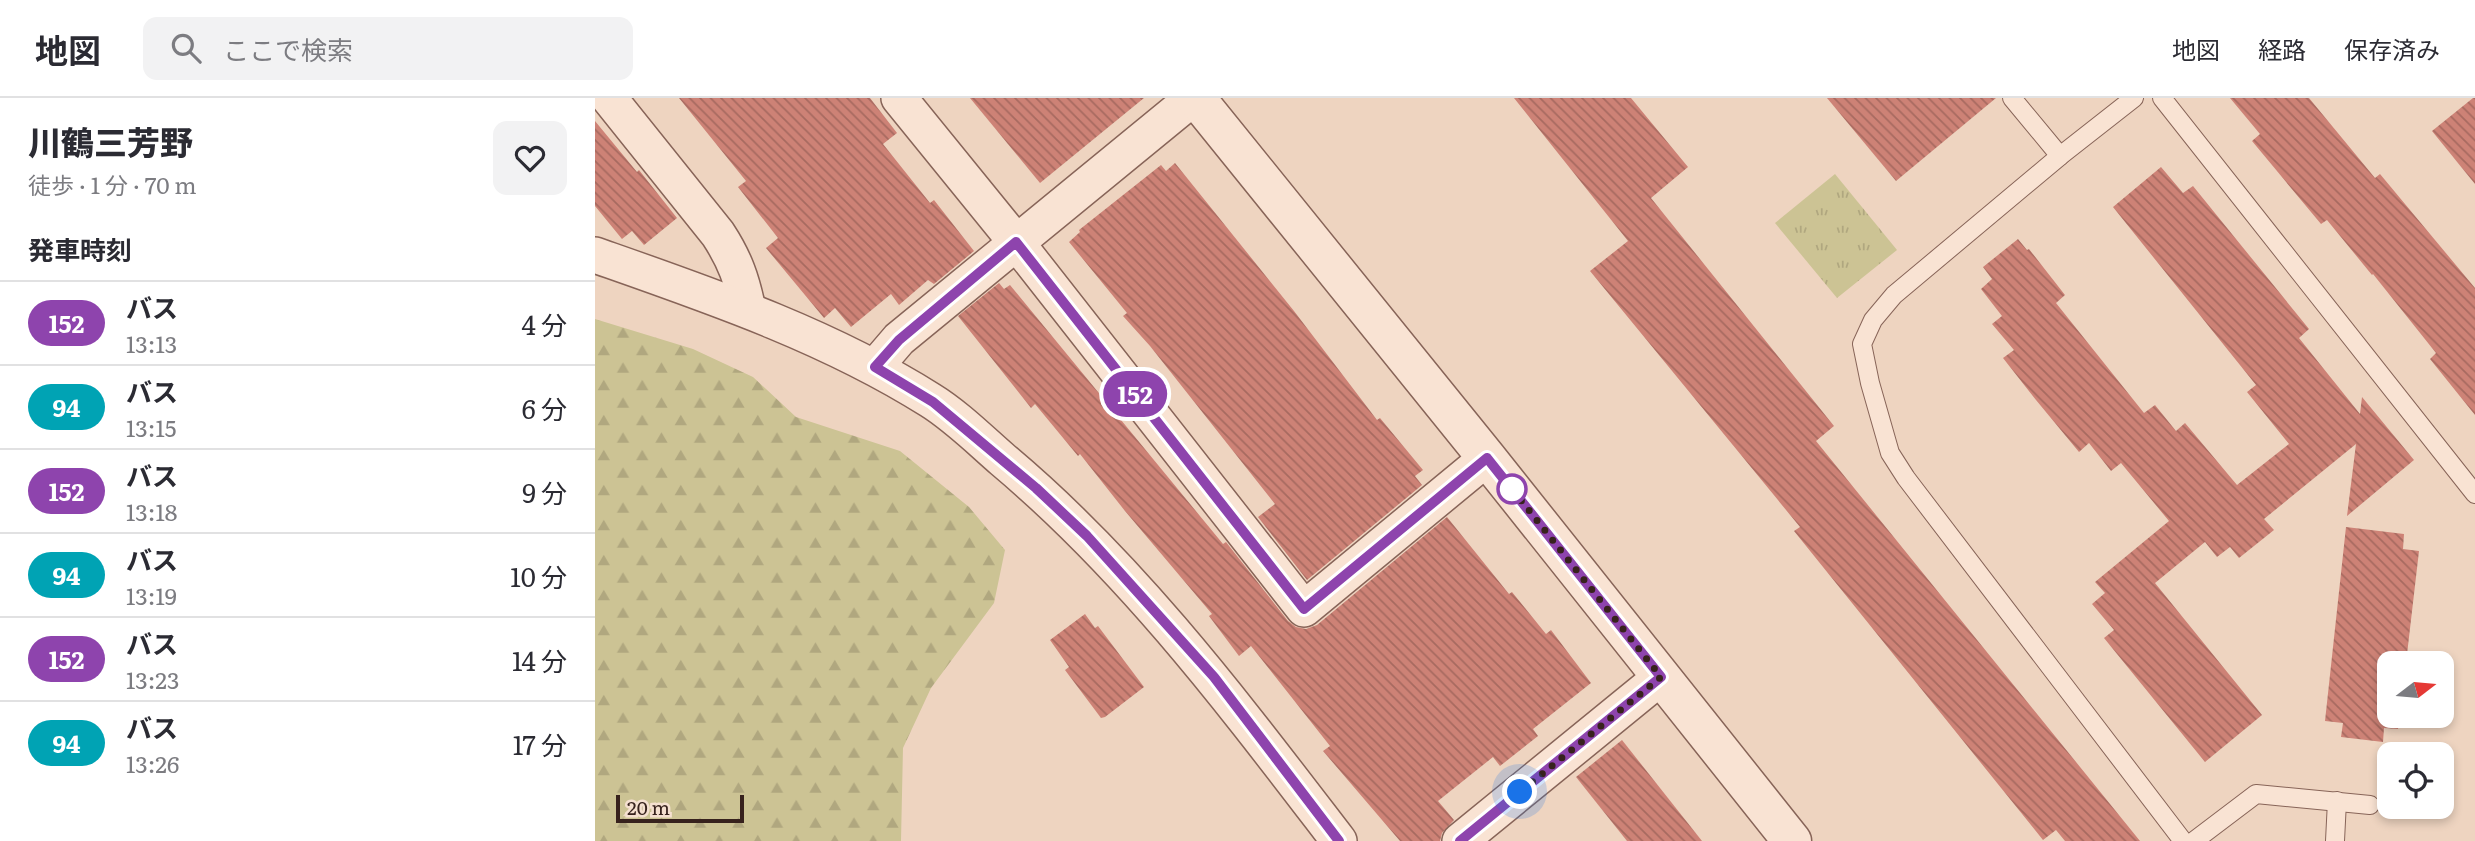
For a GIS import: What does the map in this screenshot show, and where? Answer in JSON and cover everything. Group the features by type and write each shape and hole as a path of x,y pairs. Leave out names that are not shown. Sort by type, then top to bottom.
{"street":[{"path":"609,98 718,234 734,258 748,310"},
{"path":"899,98 1016,242 1304,609 1487,458"},
{"path":"875,367 899,340 1194,98 1487,458 1791,841"},
{"path":"595,255 748,310 875,367 933,402 1036,488 1087,536 1214,677 1339,841"},
{"path":"1460,841 1661,677"}],"lane":[{"path":"2012,98 2060,156"},
{"path":"2134,98 2060,156 1894,295 1873,320 1862,344 1890,453 1906,478 2183,841"},
{"path":"2162,98 2475,494"},
{"path":"2194,841 2256,794 2370,805"},
{"path":"2335,841 2337,801"}],"green space":[{"path":"1835,174 1897,250 1837,298 1775,223"},
{"path":"595,319 693,349 753,377 796,417 900,451 969,507 1005,550 994,603 931,688 903,748 901,841 595,841"}],"building":[{"path":"679,98 870,98 897,133 883,144 930,203 934,200 974,251 934,284 928,280 899,305 891,294 851,327 835,308 824,318 766,248 778,238 738,187 746,181"},
{"path":"970,98 1144,98 1040,183"},
{"path":"1514,98 1631,98 1688,167 1651,198 1834,426 1816,441 2140,841 2065,841 2056,830 2043,840 1794,531 1800,527 1590,271 1628,241"},
{"path":"1827,98 1996,98 1896,181"},
{"path":"2230,98 2309,98 2375,178 2380,174 2475,288 2475,415 2430,359 2436,353 2373,274 2327,220 2321,224 2252,141 2260,134"},
{"path":"2475,98 2475,184 2432,131"},
{"path":"595,121 677,218 644,245 632,231 622,239 595,206"},
{"path":"1175,163 1294,311 1377,420 1380,418 1423,470 1415,476 1422,485 1307,580 1258,517 1275,504 1150,346 1123,316 1127,313 1069,242 1079,230 1161,165 1166,171"},
{"path":"2161,167 2183,193 2193,186 2309,329 2299,338 2360,414 2362,397 2414,460 2347,516 2356,444 2264,519 2274,530 2239,558 2230,547 2217,557 2205,542 2155,583 2262,715 2205,762 2104,638 2114,630 2092,604 2105,593 2095,582 2169,521 2121,463 2111,471 2089,443 2079,452 2036,400 2003,358 2014,350 1992,324 2002,316 1981,289 1992,279 1983,267 2018,239 2065,295 2056,303 2144,413 2155,405 2176,431 2185,423 2237,485 2289,444 2247,392 2256,385 2113,207"},
{"path":"999,283 1004,289 1010,285 1223,544 1226,542 1288,621 1296,627 1306,629 1317,625 1447,517 1509,594 1512,592 1546,634 1551,630 1591,683 1533,729 1538,736 1500,766 1493,757 1438,801 1454,820 1442,833 1440,841 1400,841 1323,751 1330,746 1251,646 1239,656 1209,616 1212,614 1080,454 1078,456 1035,404 1031,408 958,316"},
{"path":"2346,527 2404,534 2403,549 2419,551 2407,651 2377,651 2377,728 2384,728 2383,742 2341,737 2343,723 2325,721"},
{"path":"1085,614 1095,628 1098,626 1144,687 1101,718 1065,670 1069,667 1050,640"},
{"path":"1622,740 1702,841 1627,841 1576,777"}],"bus line":[{"name":"152","path":"1339,841 1214,677 1087,536 1036,488 933,402 875,367 899,340 1016,242 1304,609 1487,458 1661,677 1460,841"}],"route":[{"path":"1512,489 1505,480 1661,677 1520,792"}]}
